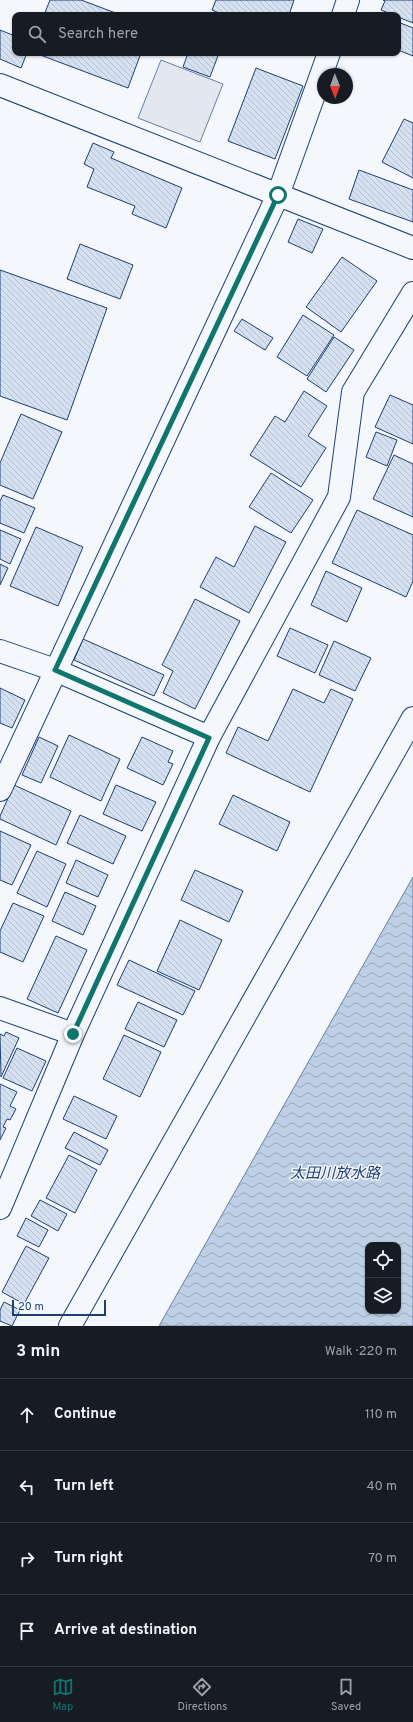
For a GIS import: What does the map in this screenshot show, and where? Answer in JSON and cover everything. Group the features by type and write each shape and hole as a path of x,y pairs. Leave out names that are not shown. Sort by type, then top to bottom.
{"street":[{"path":"344,12 348,0"},
{"path":"0,790 278,195 328,56"},
{"path":"0,85 413,248"},
{"path":"0,1208 73,1034 209,738 339,497 353,392 413,293"},
{"path":"0,651 55,670 209,738"},
{"path":"70,1326 413,718"},
{"path":"0,1008 73,1034"}],"shaded area":[{"path":"161,60 223,84 200,142 138,118"}],"water":[{"name":"太田川放水路","path":"413,877 413,1326 159,1326"}],"building":[{"path":"50,0 81,0 113,12 45,12"},
{"path":"216,0 294,0 290,12 217,12 212,10"},
{"path":"383,0 413,0 413,23 401,18 401,12 386,12 381,10 385,1"},
{"path":"401,23 413,28 413,56 401,51"},
{"path":"0,30 12,35 12,56 26,56 21,68 0,59"},
{"path":"43,56 140,56 128,88"},
{"path":"187,56 218,56 210,77 183,67"},
{"path":"256,68 303,86 275,159 228,141"},
{"path":"404,119 413,123 413,178 382,162"},
{"path":"93,143 114,152 111,158 182,188 166,228 132,214 135,206 87,187 94,169 84,164"},
{"path":"359,170 413,190 413,222 349,199"},
{"path":"298,219 323,229 312,253 288,242"},
{"path":"80,244 133,265 120,299 67,279"},
{"path":"342,257 377,281 341,332 306,307"},
{"path":"0,270 107,308 67,420 0,396"},
{"path":"303,315 334,335 307,376 277,357"},
{"path":"242,319 273,338 265,350 234,331"},
{"path":"334,337 354,350 326,392 307,379"},
{"path":"304,391 327,406 308,436 326,448 301,487 250,455 275,416 285,422"},
{"path":"390,395 413,405 413,444 375,427"},
{"path":"21,414 62,432 33,499 0,485 0,463"},
{"path":"376,432 397,440 387,466 366,457"},
{"path":"394,455 413,464 413,517 373,499"},
{"path":"271,473 313,500 291,533 249,507"},
{"path":"3,495 35,508 24,533 0,523 0,501"},
{"path":"357,510 413,535 413,581 406,597 332,563"},
{"path":"255,526 286,542 249,613 200,587 216,557 234,567"},
{"path":"36,527 83,547 58,606 10,586"},
{"path":"0,530 21,539 10,564 0,559"},
{"path":"0,564 8,568 0,585"},
{"path":"326,571 362,588 347,622 311,605"},
{"path":"195,599 240,621 195,709 163,693 173,671 162,665"},
{"path":"290,628 328,645 315,673 277,656"},
{"path":"83,639 164,675 154,696 74,660"},
{"path":"334,641 371,658 355,691 319,675"},
{"path":"0,688 25,700 12,728 0,723"},
{"path":"293,689 324,703 331,689 353,699 310,792 226,753 238,727 268,741"},
{"path":"69,735 120,759 101,801 50,777"},
{"path":"39,737 58,746 41,783 22,775"},
{"path":"142,737 173,751 168,762 173,764 163,785 127,768"},
{"path":"14,785 71,811 56,845 0,819"},
{"path":"116,785 156,802 142,831 103,814"},
{"path":"233,795 290,822 277,851 219,824"},
{"path":"80,815 126,836 113,864 67,843"},
{"path":"0,831 31,845 12,885 0,880"},
{"path":"37,851 66,864 47,907 17,893"},
{"path":"76,860 108,875 98,897 66,883"},
{"path":"195,870 243,891 229,922 181,900"},
{"path":"65,892 96,906 83,935 52,921"},
{"path":"13,903 44,916 23,962 0,952 0,931"},
{"path":"180,920 222,940 199,990 157,971"},
{"path":"56,936 87,950 58,1013 27,999"},
{"path":"129,960 195,991 183,1015 117,985"},
{"path":"138,1002 177,1020 164,1047 125,1029"},
{"path":"6,1032 19,1038 1,1077 0,1034 4,1036"},
{"path":"124,1035 161,1052 140,1097 103,1079"},
{"path":"17,1048 46,1061 32,1091 3,1078"},
{"path":"0,1084 17,1092 10,1106 16,1109 10,1120 7,1119 3,1127 6,1128 0,1140"},
{"path":"74,1096 117,1116 106,1139 63,1119"},
{"path":"74,1132 108,1150 100,1165 65,1148"},
{"path":"69,1155 97,1170 75,1213 46,1198"},
{"path":"40,1200 67,1214 58,1231 31,1216"},
{"path":"26,1218 48,1230 39,1247 17,1236"},
{"path":"26,1246 49,1258 24,1304 2,1292"},
{"path":"4,1302 20,1310 12,1326 0,1321 0,1310"}],"route":[{"path":"73,1034 209,738 55,670 278,195"}]}
